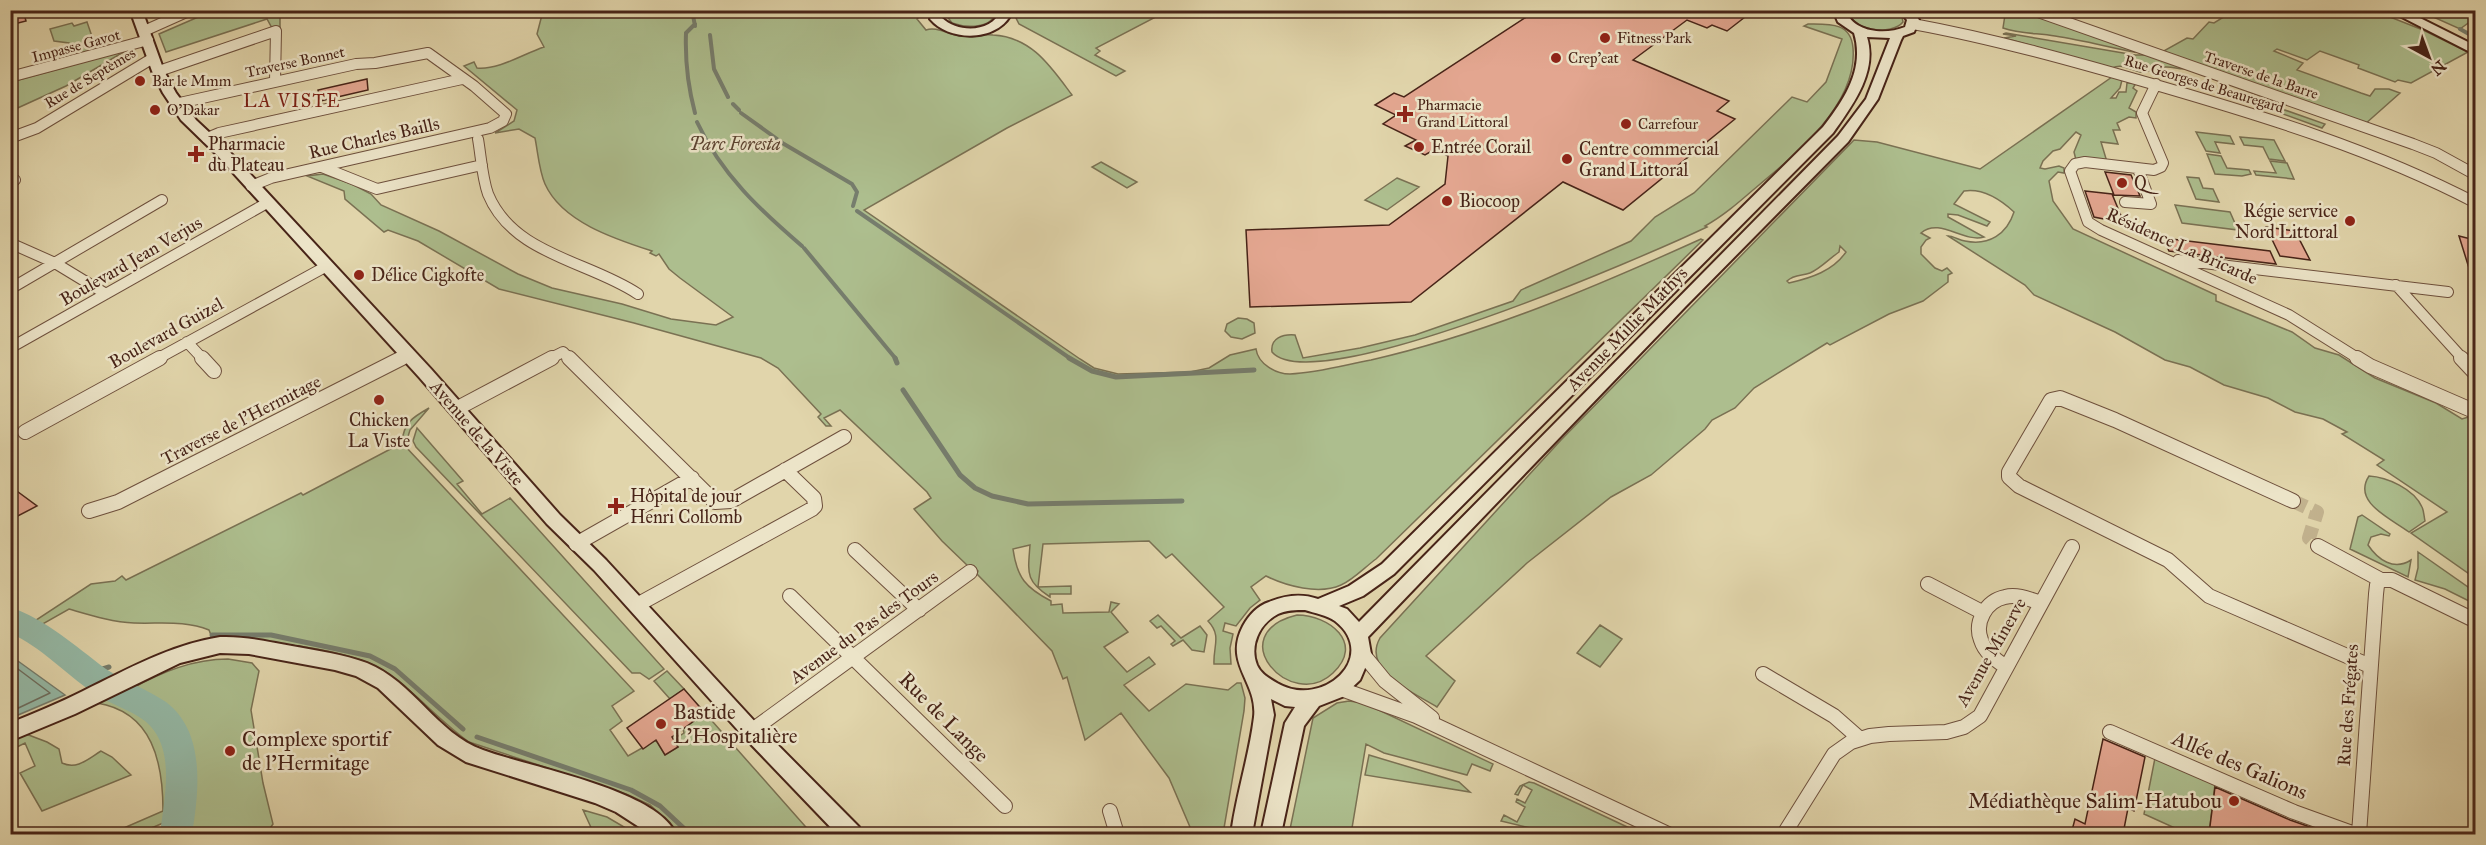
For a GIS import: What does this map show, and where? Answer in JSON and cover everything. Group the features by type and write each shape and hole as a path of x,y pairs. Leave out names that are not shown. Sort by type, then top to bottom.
{"street":[{"name":"Avenue de la Viste","path":"136,10 156,64 175,104 408,356 576,544 600,565 751,731 851,834"},
{"name":"Impasse Gavot","path":"10,77 146,36 191,10"},
{"path":"939,10 936,19 944,27 969,32 995,26 1004,19 1008,11"},
{"path":"1839,10 1843,20 1859,30 1879,35 1905,32 1909,17"},
{"name":"Traverse de la Barre","path":"2032,10 2413,144 2436,153 2475,175"},
{"path":"2394,10 2475,51"},
{"path":"2411,10 2475,42"},
{"name":"Rue Georges de Beauregard","path":"1909,17 2247,111 2378,157 2428,178 2475,203"},
{"name":"Avenue Millie Mathys","path":"1323,605 1356,591 1388,569 1828,130 1847,105 1859,77 1864,48 1859,30"},
{"name":"Rue de Septèmes","path":"10,138 37,128 156,64 276,32 274,81"},
{"name":"Avenue Millie Mathys","path":"1360,644 1680,303 1843,139 1866,111 1879,84 1890,48 1898,34"},
{"name":"Traverse Bonnet","path":"175,104 274,81 422,53 431,54 462,79"},
{"path":"207,138 219,132 462,79"},
{"name":"Rue Charles Baills","path":"250,186 484,130 503,121 506,116 504,110 462,79"},
{"name":"Résidence La Bricarde","path":"2156,84 2142,113 2163,163 2154,171 2085,162 2075,164 2070,171 2088,222 2101,230 2289,315 2370,366 2475,412"},
{"path":"478,139 491,201 505,222 545,252 620,282 638,294"},
{"path":"322,167 378,189 482,165"},
{"path":"2125,202 2151,204 2138,168"},
{"path":"10,289 162,200"},
{"name":"Boulevard Jean Verjus","path":"10,348 267,203"},
{"path":"10,243 55,263 106,294"},
{"path":"2166,259 2448,292"},
{"name":"Boulevard Guizel","path":"25,432 325,267"},
{"path":"2396,285 2475,374"},
{"path":"187,342 214,371"},
{"path":"456,409 563,352 715,502 725,503 844,436"},
{"name":"Traverse de l'Hermitage","path":"89,511 118,502 408,356"},
{"path":"2293,501 2115,420 2060,398 2051,400 2009,472 2010,477 2019,486 2168,560 2209,596 2370,666"},
{"path":"637,605 812,509 814,498 785,470"},
{"path":"576,544 692,478"},
{"path":"2318,546 2381,580 2392,580 2475,621"},
{"name":"Avenue Minerve","path":"1784,834 1834,754 1859,738 1890,732 1943,733 1972,723 1980,716 2073,547"},
{"path":"855,550 919,609"},
{"name":"Avenue du Pas des Tours","path":"751,731 970,572"},
{"name":"Rue des Frégates","path":"2357,834 2376,585 2381,580"},
{"path":"1928,584 1982,612"},
{"path":"2006,667 1994,659 1984,647 1979,632 1982,612 1987,605 2011,595 2026,596 2041,603"},
{"name":"Rue de Lange","path":"790,596 1005,806"},
{"path":"1240,834 1263,715 1258,681 1246,661 1245,646 1248,632 1269,610 1286,604 1305,602 1323,605 1338,612 1350,622 1360,644 1385,681 1447,729"},
{"path":"1258,681 1274,692 1293,698 1313,699 1328,696 1341,689 1352,679 1359,667 1360,644"},
{"path":"10,732 101,692 167,658 221,645 268,650 355,667 385,682 442,735 467,753 491,763 609,799 641,815 664,834"},
{"path":"1763,674 1834,716 1859,738"},
{"path":"1341,689 1375,698 1447,729 1614,806 1668,834"},
{"path":"1271,834 1295,723 1313,699"},
{"name":"Allée des Galions","path":"2110,732 2294,812 2357,834"},
{"path":"1110,811 1117,834"}],"green space":[{"name":"Parc Foresta","path":"926,10 917,19 926,30 934,29 961,36 1007,37 1030,47 1048,64 1072,95 1007,128 864,210 1094,368 1118,374 1190,372 1209,368 1230,355 1256,349 1264,364 1285,374 1310,372 1371,360 1498,323 1580,292 1703,240 1376,559 1354,577 1332,588 1313,589 1293,586 1266,576 1251,587 1260,600 1250,608 1236,626 1225,623 1223,631 1233,634 1230,648 1231,664 1214,664 1216,636 1208,621 1224,607 1172,554 1166,558 1149,541 1043,544 1038,587 1071,586 1071,594 1050,594 1050,597 1036,586 1030,576 1030,545 1013,549 1017,568 1024,581 1051,601 1051,605 1062,604 1063,613 1109,612 1111,602 1119,604 1111,612 1128,632 1104,647 1127,672 1149,657 1155,664 1124,685 1149,711 1186,684 1228,690 1237,683 1241,683 1245,698 1244,711 1223,834 1193,834 1169,778 1121,713 1085,740 1067,677 1063,679 1052,651 977,574 978,571 971,565 969,567 942,541 914,509 931,498 927,492 840,410 824,418 831,426 826,426 818,417 821,414 778,368 761,358 499,289 418,241 388,230 384,232 345,199 344,191 307,176 323,174 352,184 371,194 381,205 439,231 518,274 552,288 622,304 671,319 716,325 733,317 669,269 659,254 656,256 650,253 652,251 606,235 564,209 545,184 535,138 519,129 495,133 514,121 517,110 464,66 474,62 477,68 494,67 544,47 537,34 543,11"},
{"path":"1019,10 1189,11 1184,13 1167,11 1096,48 1100,51 1095,55 1125,71 1116,76 1019,24 1015,16"},
{"path":"2235,10 2375,11 2423,30 2468,52 2411,83 2398,80 2395,82 2358,68 2359,65 2320,51 2307,60 2277,49 2274,51 2303,63 2297,70 2370,96 2375,89 2389,89 2400,93 2364,125 2160,53 2187,38 2193,39 2209,22 2214,23"},
{"path":"212,11 280,11 280,29 272,28 267,19 166,52 159,34"},
{"path":"948,11 996,11 994,17 984,24 964,26 952,23 946,15"},
{"path":"1849,11 1895,11 1902,17 1903,22 1890,29 1873,29 1857,23 1851,18"},
{"path":"2020,11 2035,14 2129,47 2134,52 2003,28 2005,15"},
{"path":"2420,11 2465,11 2475,15 2475,18 2460,29"},
{"path":"87,22 97,51 75,57 69,43 54,41 50,29 72,23 74,26"},
{"path":"1808,24 1838,26 1848,33 1853,48 1852,69 1845,90 1834,109 1804,146 1736,204 1705,226 1707,227 1555,292 1413,341 1349,357 1300,362 1272,352 1275,340 1286,335 1295,335 1303,358 1415,335 1513,301 1521,290 1631,241 1655,217 1694,193 1792,97 1807,102 1826,82 1842,39 1804,26"},
{"path":"2006,33 2135,55 2148,55 2189,68 2165,67 2143,72 2123,67 2112,68 2004,38 2016,36 2003,34"},
{"path":"127,50 66,86 11,111 11,82"},
{"path":"2112,77 2122,80 2120,88 2111,98 2116,98 2119,92 2126,92 2127,83 2136,83 2133,88 2137,91 2129,108 2136,112 2136,118 2129,117 2117,123 2120,130 2113,130 2118,144 2101,142 2107,162 2076,160 2074,152 2081,135 2076,132 2060,149 2053,151 2043,161 2040,168 2059,166 2064,168 2064,173 2058,172 2049,181 2053,201 2073,229 2216,295 2216,301 2292,332 2315,348 2339,355 2375,378 2436,403 2462,419 2475,415 2475,578 2411,533 2447,512 2377,465 2384,460 2342,434 2347,432 2323,419 2295,412 2268,398 2224,385 2190,367 2165,360 2115,332 2034,295 2025,285 1948,236 1974,242 1989,240 2007,227 2014,212 1984,193 1964,191 1954,204 1990,222 1987,226 1958,215 1948,214 1948,217 1984,237 1968,237 1936,228 1921,233 1930,238 1921,247 1921,254 1935,268 1942,271 1947,268 1952,273 1948,275 1948,282 1923,301 1889,314 1830,345 1827,343 1754,388 1735,408 1712,420 1705,429 1651,475 1611,497 1527,563 1426,656 1455,681 1437,707 1404,688 1384,671 1378,661 1376,650 1380,638 1561,440 1854,140 1877,142 1980,169","holes":["1840,246 1846,252 1841,259 1821,273 1789,283 1787,281 1792,277 1817,269 1839,252"]},
{"path":"2236,93 2325,124 2322,128 2233,96"},
{"path":"2196,132 2230,136 2234,144 2215,142 2220,153 2206,151"},
{"path":"2240,137 2274,140 2285,161 2269,159 2263,147 2244,145"},
{"path":"2207,154 2221,156 2227,168 2249,170 2251,174 2242,176 2215,174"},
{"path":"2270,161 2287,163 2294,179 2256,175 2254,171 2276,173"},
{"path":"1101,162 1137,182 1127,188 1092,167"},
{"path":"2187,177 2199,178 2203,188 2213,189 2219,202 2196,199"},
{"path":"1397,178 1419,187 1387,210 1365,200"},
{"path":"2175,205 2230,212 2238,230 2182,223"},
{"path":"1238,318 1254,323 1255,333 1242,339 1231,337 1225,331 1227,324"},
{"path":"429,408 410,430 405,446 634,691 612,706 622,721 610,730 628,756 656,740 665,755 678,747 672,737 679,732 681,735 684,733 683,729 705,713 812,834 681,834 650,805 626,794 469,742 384,671 349,656 277,643 213,640 209,630 191,625 126,622 69,609 41,625 33,622 91,584 115,581 122,576 126,580 301,493 303,495 402,443 404,430 410,421"},
{"path":"417,428 463,481 457,484 482,514 510,498 664,669 649,679 640,673 632,673 416,447 413,441"},
{"path":"2369,476 2399,485 2413,495 2422,507 2425,521 2409,532 2376,509 2365,494 2365,485"},
{"path":"2362,515 2390,534 2389,536 2381,534 2371,537 2368,545 2387,562 2399,564 2411,560 2408,577 2350,549 2358,517"},
{"path":"2418,552 2475,592 2475,604 2445,589 2415,580"},
{"path":"1158,615 1181,638 1200,626 1207,635 1204,652 1192,650 1183,640 1173,646 1171,644 1175,641 1161,626 1157,628 1150,621"},
{"path":"1297,615 1309,616 1331,625 1344,641 1345,651 1342,662 1333,673 1316,683 1299,683 1283,677 1270,666 1263,652 1264,638 1275,625"},
{"path":"1600,625 1622,639 1600,667 1577,653"},
{"name":"Complexe sportif de l'Hermitage","path":"228,659 252,663 259,671 251,710 263,783 273,824 266,834 181,834 186,775 184,746 173,719 154,702 131,689 154,677 190,664"},
{"path":"667,671 684,689 670,699 654,681"},
{"path":"108,697 150,723 161,735 166,746 168,821 142,832 143,834 110,834 163,811 161,775 157,758 151,742 131,717 116,708 97,703"},
{"path":"1349,701 1364,703 1493,764 1490,771 1472,764 1467,775 1384,753 1366,744 1351,834 1289,834 1313,718 1337,703"},
{"path":"26,734 59,749 62,763 67,765 78,764 101,751 112,757 131,775 42,811 20,773 35,766 25,743 11,750 11,740"},
{"path":"1369,755 1459,782 1470,792 1365,775"},
{"path":"2155,758 2215,784 2209,834 2188,834 2144,814"},
{"path":"1529,782 1640,833 1547,834 1501,821 1504,815 1517,822 1525,807 1516,802 1517,799 1525,803 1532,790 1523,785 1518,795 1515,794 1520,786"},
{"path":"583,810 607,817 636,834 594,834"}],"water":[{"path":"11,656 65,695 11,718"}],"building":[{"path":"10,10 23,10 26,21 10,25"},
{"name":"Centre commercial Grand Littoral","path":"1537,10 1727,10 1745,17 1727,31 1712,25 1707,28 1687,20 1633,60 1729,101 1717,111 1735,119 1623,210 1563,182 1411,302 1250,307 1246,230 1389,225 1445,184 1448,156 1435,149 1425,155 1405,146 1416,140 1383,124 1396,115 1375,105 1394,93 1404,97"},
{"path":"367,79 368,90 320,101 318,90"},
{"name":"Q","path":"2105,172 2131,175 2140,196 2114,195"},
{"path":"2085,191 2112,194 2124,223 2094,217"},
{"path":"2266,227 2295,231 2310,260 2280,256"},
{"path":"2459,236 2475,240 2475,281 2473,281"},
{"path":"2163,238 2270,251 2276,264 2169,251"},
{"path":"10,486 37,506 10,520"},
{"name":"Bastide L'Hospitalière","path":"684,689 705,713 672,737 678,747 665,755 656,740 643,749 627,728"},
{"path":"2103,739 2145,757 2134,811 2128,808 2123,834 2071,834 2075,819 2085,824"},
{"name":"Médiathèque Salim-Hatubou","path":"2215,787 2290,820 2330,834 2209,834"}],"waterway":[{"path":"692,10 695,24"},
{"path":"695,24 686,33 686,43 689,83 695,113"},
{"path":"2460,29 2476,38"},
{"path":"710,35 714,69 728,97"},
{"path":"733,104 739,110"},
{"path":"741,113 784,144 852,184 857,192 853,206"},
{"path":"697,122 730,175 771,219 802,246"},
{"path":"857,211 1071,359"},
{"path":"804,248 896,359"},
{"path":"895,358 897,363"},
{"path":"1069,358 1092,371 1116,377 1254,370"},
{"path":"903,390 960,475 975,488 992,496 1028,504 1182,501"},
{"path":"10,619 39,634 104,684 151,709 168,724 175,737 181,769 176,834"},
{"path":"212,635 271,635 370,656 395,669 463,729"},
{"path":"90,673 109,667"},
{"path":"477,737 631,790 660,806 690,834"}],"tunnel":[{"path":"2293,501 2317,512 2309,538 2318,546"}],"place":[{"name":"Fitness Park","path":"1605,38"},
{"name":"Crep'eat","path":"1556,58"},
{"name":"Bar le Mmm","path":"140,81"},
{"name":"O'Dakar","path":"155,110"},
{"name":"Pharmacie Grand Littoral","path":"1405,114"},
{"name":"Carrefour","path":"1626,124"},
{"name":"Entrée Corail","path":"1419,147"},
{"name":"Pharmacie du Plateau","path":"196,154"},
{"name":"Centre commercial Grand Littoral","path":"1567,159"},
{"name":"Q","path":"2122,183"},
{"name":"Biocoop","path":"1447,201"},
{"name":"Régie service Nord Littoral","path":"2350,221"},
{"name":"Délice Cigkofte","path":"359,275"},
{"name":"Chicken La Viste","path":"379,400"},
{"name":"Hôpital de jour Henri Collomb","path":"616,506"},
{"name":"Bastide L'Hospitalière","path":"661,724"},
{"name":"Complexe sportif de l'Hermitage","path":"230,751"},
{"name":"Médiathèque Salim-Hatubou","path":"2234,801"}],"district":[{"name":"LA VISTE","path":"292,101"}]}
